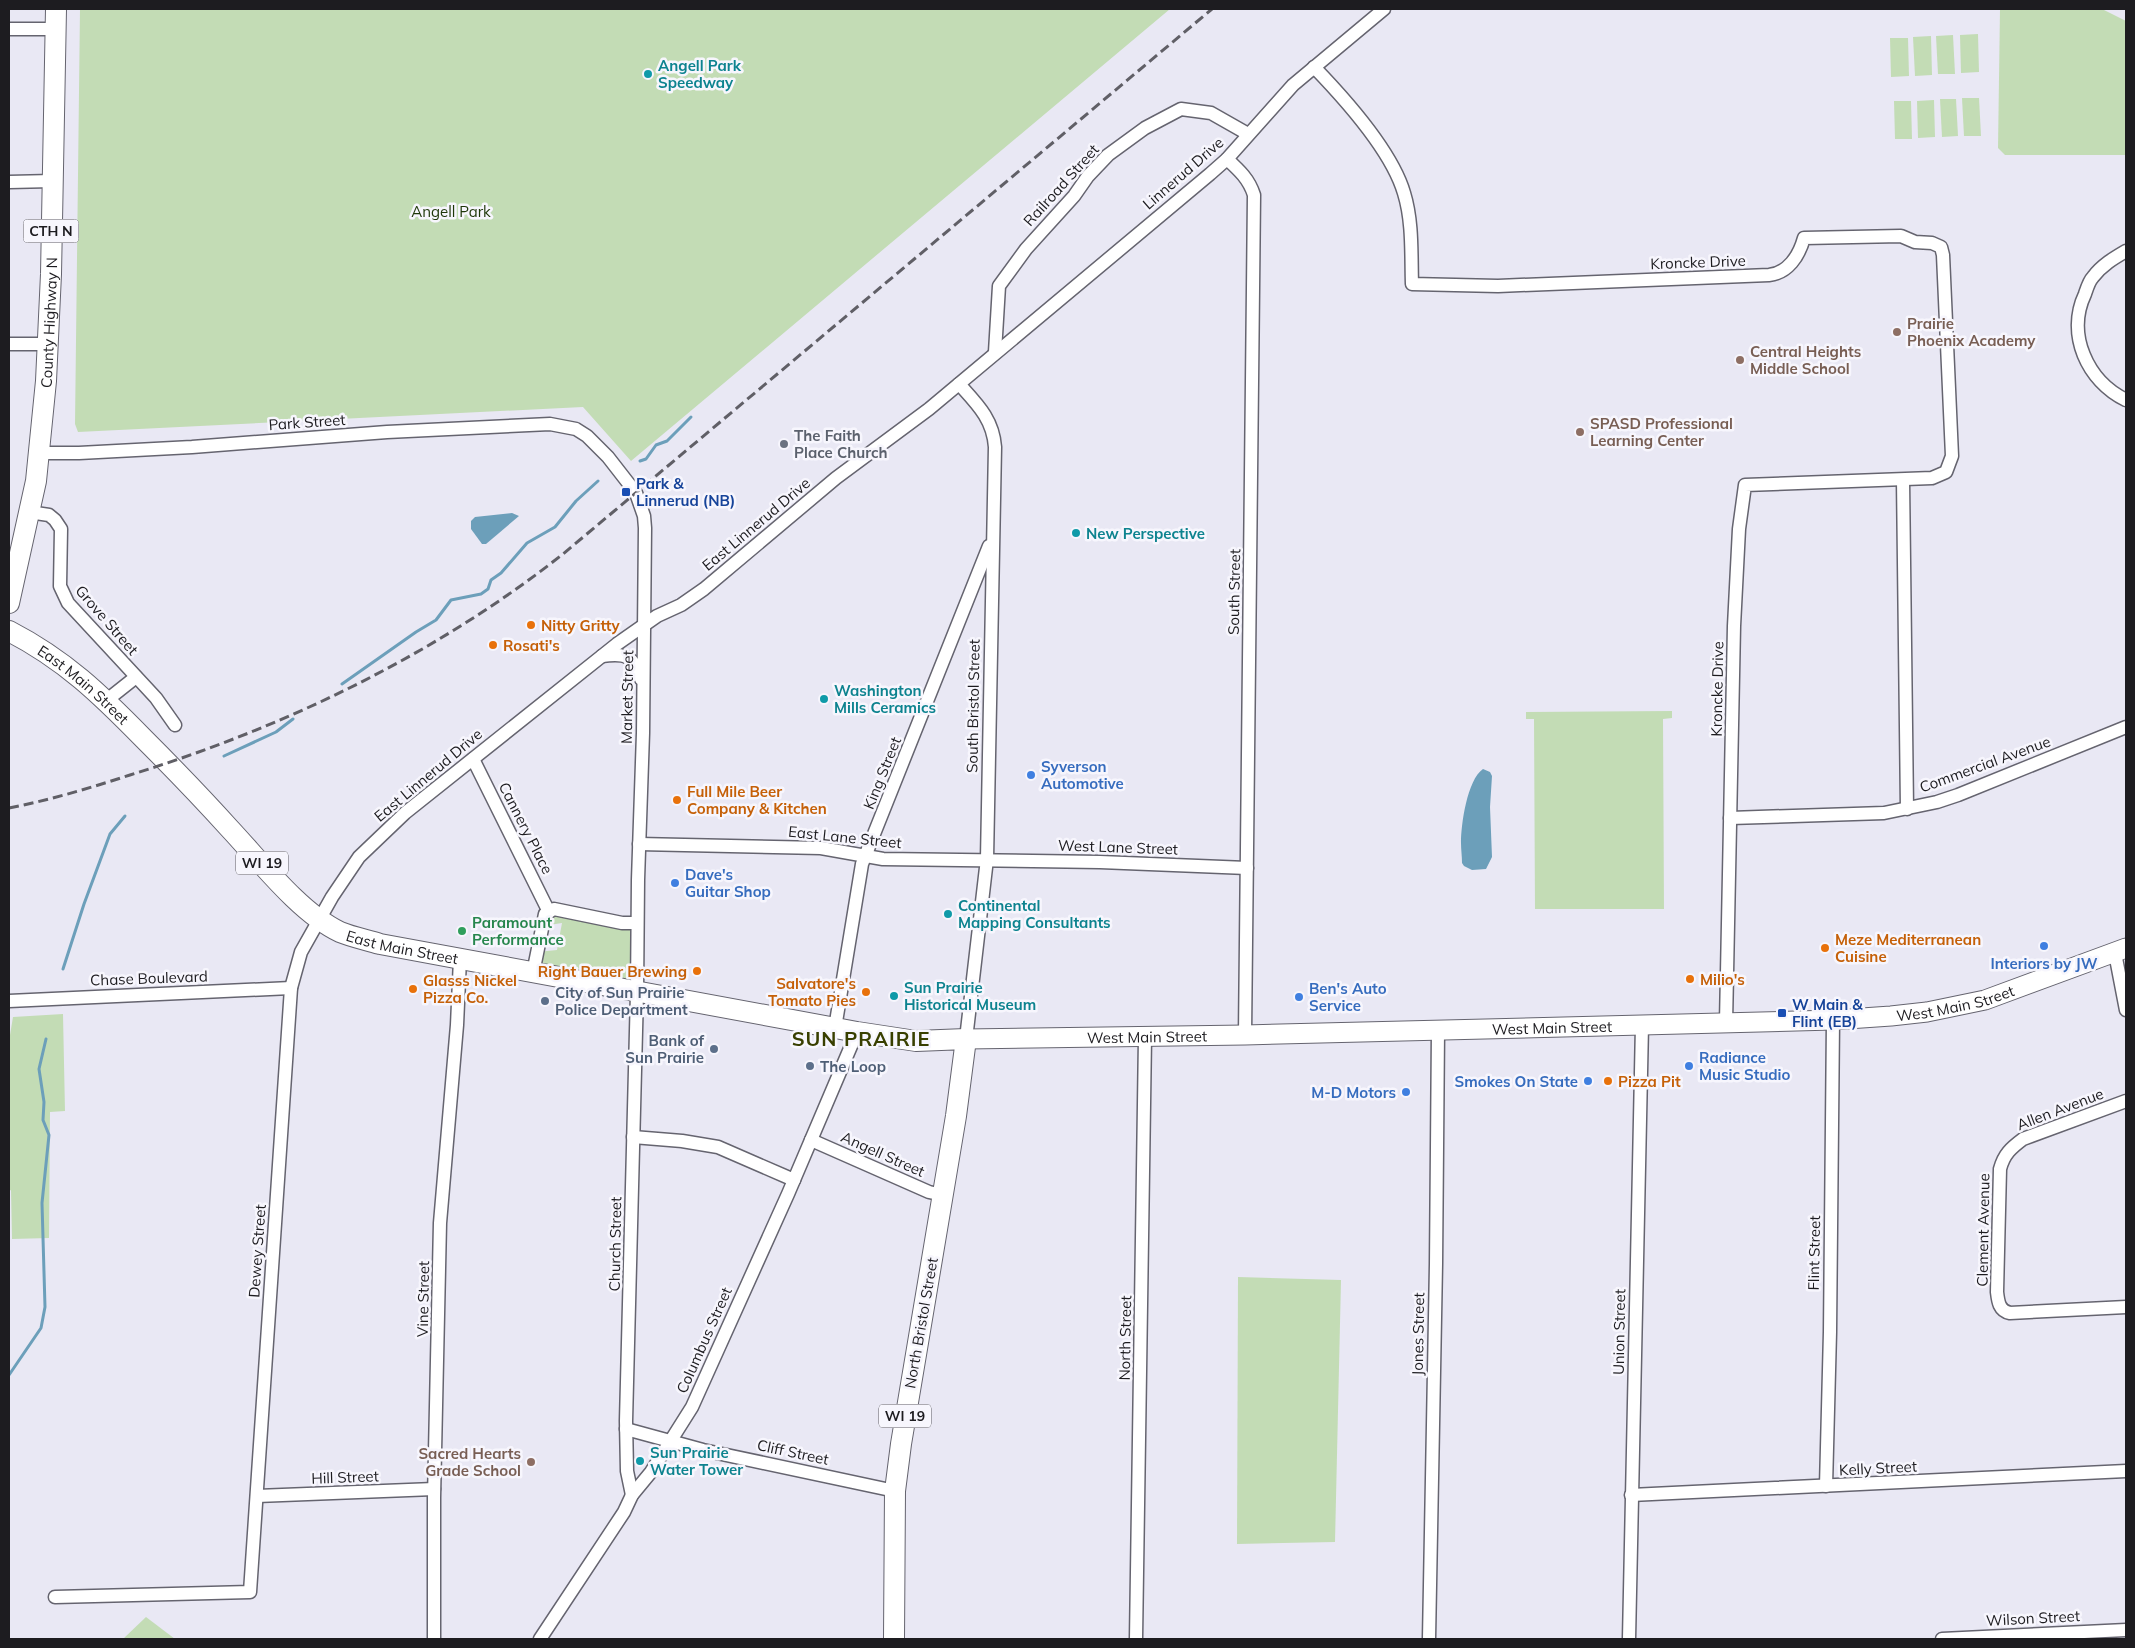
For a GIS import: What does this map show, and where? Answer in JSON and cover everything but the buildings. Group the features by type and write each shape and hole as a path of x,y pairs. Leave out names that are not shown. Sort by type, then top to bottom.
{"main road":[{"name":"County Highway N","path":"9,603 29,512 39,453 48,344 56,9"},
{"name":"East Main Street","path":"9,631 64,664 107,700 169,763 284,887 320,920 340,932 380,944 460,959 534,966 637,992 857,1032 916,1041 966,1039"},
{"name":"West Main Street","path":"966,1039 1245,1035 1833,1020 1927,1012 1964,1005 2001,995 2120,950"},
{"name":"North Bristol Street","path":"894,1639 896,1491 914,1360 943,1195 966,1039"}],"street":[{"name":"Linnerud Drive","path":"995,352 1227,159 1293,85 1384,9"},
{"path":"9,29 56,29"},
{"name":"Kroncke Drive","path":"1314,67 1382,148 1400,180 1408,207 1412,284 1498,286 1769,275 1782,272 1787,268 1800,251 1804,238 1902,236 1913,242 1932,243 1941,247 1943,255 1952,456 1946,472 1932,478 1745,486 1738,537 1726,1023"},
{"name":"Railroad Street","path":"995,352 999,286 1026,249 1074,196 1088,176 1108,156 1144,128 1181,109 1211,113 1248,134"},
{"name":"South Street","path":"1227,159 1246,177 1251,184 1254,195 1245,1035"},
{"path":"9,182 52,181"},
{"path":"2126,251 2107,262 2092,278 2081,302 2077,327 2078,342 2087,363 2099,380 2116,395 2126,400"},
{"path":"9,344 48,344"},
{"name":"East Linnerud Drive","path":"320,920 332,897 359,857 404,813 602,656 661,614 681,605 704,590 836,478 900,432 960,384 995,352"},
{"name":"South Bristol Street","path":"960,384 985,413 994,434 987,860 966,1039"},
{"name":"Park Street","path":"39,453 79,453 192,447 387,432 537,424 550,424 576,429"},
{"name":"Market Street","path":"576,429 598,446 630,483 640,504 645,532 644,686 637,923 637,992"},
{"path":"1903,480 1907,809"},
{"name":"Grove Street","path":"29,512 49,515 55,520 60,529 60,586 65,599 156,698 175,725"},
{"name":"King Street","path":"835,1028 854,910 865,857 900,775 992,539"},
{"path":"602,656 618,654 633,661 644,686"},
{"name":"Grove Street","path":"107,700 136,677"},
{"name":"Commercial Avenue","path":"1730,818 1884,813 1907,809 1958,795 2126,727"},
{"name":"Cannery Place","path":"473,759 547,914"},
{"name":"East Lane Street","path":"639,844 820,848 865,857 987,860"},
{"name":"West Lane Street","path":"987,860 1247,868"},
{"path":"534,966 547,914 554,909 622,923 637,923"},
{"name":"Dewey Street","path":"55,1597 250,1592 291,988 301,952 320,920"},
{"path":"2120,950 2126,1010"},
{"name":"Vine Street","path":"434,1639 434,1489 440,1223 457,1025 460,959"},
{"name":"Chase Boulevard","path":"9,1001 291,988"},
{"name":"Church Street","path":"632,1495 627,1471 626,1429 637,992"},
{"name":"Flint Street","path":"1826,1486 1830,1332 1833,1020"},
{"name":"Union Street","path":"1628,1639 1642,1025"},
{"name":"Jones Street","path":"1429,1639 1438,1030"},
{"name":"Columbus Street","path":"540,1639 624,1512 632,1495 651,1472 692,1407 794,1180 857,1032"},
{"name":"North Street","path":"1136,1639 1145,1037"},
{"name":"Allen Avenue","path":"2008,1151 2023,1139 2126,1101"},
{"path":"632,1137 682,1141 718,1147 794,1180"},
{"name":"Angell Street","path":"811,1140 929,1192 943,1195"},
{"name":"Clement Avenue","path":"2008,1151 2003,1158 2000,1169 1998,1303 2004,1310 2010,1312 2126,1307"},
{"name":"Cliff Street","path":"626,1429 703,1450 896,1491"},
{"name":"Kelly Street","path":"1631,1495 2126,1471"},
{"name":"Hill Street","path":"257,1496 434,1489"},
{"name":"Wilson Street","path":"1942,1639 2126,1630"}],"green space":[{"name":"Angell Park","path":"80,9 1170,9 631,461 583,407 78,432 75,424"},
{"path":"2000,9 2102,9 2126,21 2126,155 2005,155 1998,148"},
{"path":"1978,34 1979,72 1961,73 1960,35"},
{"path":"1953,35 1955,74 1938,74 1936,36"},
{"path":"1931,36 1932,75 1915,76 1913,37"},
{"path":"1890,38 1908,38 1909,76 1891,77"},
{"path":"1962,98 1979,98 1981,136 1964,136"},
{"path":"1940,99 1956,99 1958,136 1942,137"},
{"path":"1934,100 1935,137 1918,138 1917,101"},
{"path":"1894,101 1911,101 1912,139 1895,139"},
{"path":"1672,711 1672,718 1663,719 1664,909 1535,909 1534,719 1526,719 1526,712"},
{"path":"545,914 637,923 637,992 533,973 537,952 557,950 562,923 542,926"},
{"path":"63,1014 65,1111 50,1112 49,1238 12,1239 11,1190 9,1191 9,1041 13,1017"},
{"path":"1238,1277 1341,1280 1335,1542 1237,1544"},
{"path":"146,1617 175,1639 123,1639"}],"water":[{"path":"512,513 519,516 486,544 482,544 471,529 471,521 475,517"},
{"path":"1483,769 1490,772 1492,776 1490,807 1492,857 1486,869 1472,870 1462,863 1462,825 1469,793 1477,775"}],"waterway":[{"path":"640,461 646,459 656,445 667,441 691,417"},
{"path":"342,684 436,620 451,600 481,594 488,589 491,580 501,573 527,543 555,527 576,501 598,481"},
{"path":"224,756 276,732 293,719"},
{"path":"63,969 84,904 110,834 125,816"},
{"path":"9,1375 41,1328 45,1307 42,1203 49,1135 43,1120 44,1102 39,1069 46,1039"}],"railway":[{"path":"9,808 100,785 188,756 301,711 411,656 514,591 563,554 1212,9"}],"place":[{"name":"Angell Park Speedway","path":"648,74"},
{"name":"Prairie Phoenix Academy","path":"1897,332"},
{"name":"Central Heights Middle School","path":"1740,360"},
{"name":"SPASD Professional Learning Center","path":"1580,432"},
{"name":"The Faith Place Church","path":"784,444"},
{"name":"Park & Linnerud (NB)","path":"626,492"},
{"name":"New Perspective","path":"1076,533"},
{"name":"Nitty Gritty","path":"531,625"},
{"name":"Rosati's","path":"493,645"},
{"name":"Washington Mills Ceramics","path":"824,699"},
{"name":"Syverson Automotive","path":"1031,775"},
{"name":"Full Mile Beer Company & Kitchen","path":"677,800"},
{"name":"Dave's Guitar Shop","path":"675,883"},
{"name":"Continental Mapping Consultants","path":"948,914"},
{"name":"Paramount Performance","path":"462,931"},
{"name":"Interiors by JW","path":"2044,946"},
{"name":"Meze Mediterranean Cuisine","path":"1825,948"},
{"name":"Right Bauer Brewing","path":"697,971"},
{"name":"Milio's","path":"1690,979"},
{"name":"Glasss Nickel Pizza Co.","path":"413,989"},
{"name":"Salvatore's Tomato Pies","path":"866,992"},
{"name":"Sun Prairie Historical Museum","path":"894,996"},
{"name":"Ben's Auto Service","path":"1299,997"},
{"name":"City of Sun Prairie Police Department","path":"545,1001"},
{"name":"W Main & Flint (EB)","path":"1782,1013"},
{"name":"Bank of Sun Prairie","path":"714,1049"},
{"name":"The Loop","path":"810,1066"},
{"name":"Radiance Music Studio","path":"1689,1066"},
{"name":"Smokes On State","path":"1588,1081"},
{"name":"Pizza Pit","path":"1608,1081"},
{"name":"M-D Motors","path":"1406,1092"},
{"name":"Sun Prairie Water Tower","path":"640,1461"},
{"name":"Sacred Hearts Grade School","path":"531,1462"}],"district":[{"name":"SUN PRAIRIE","path":"861,1038"}]}
